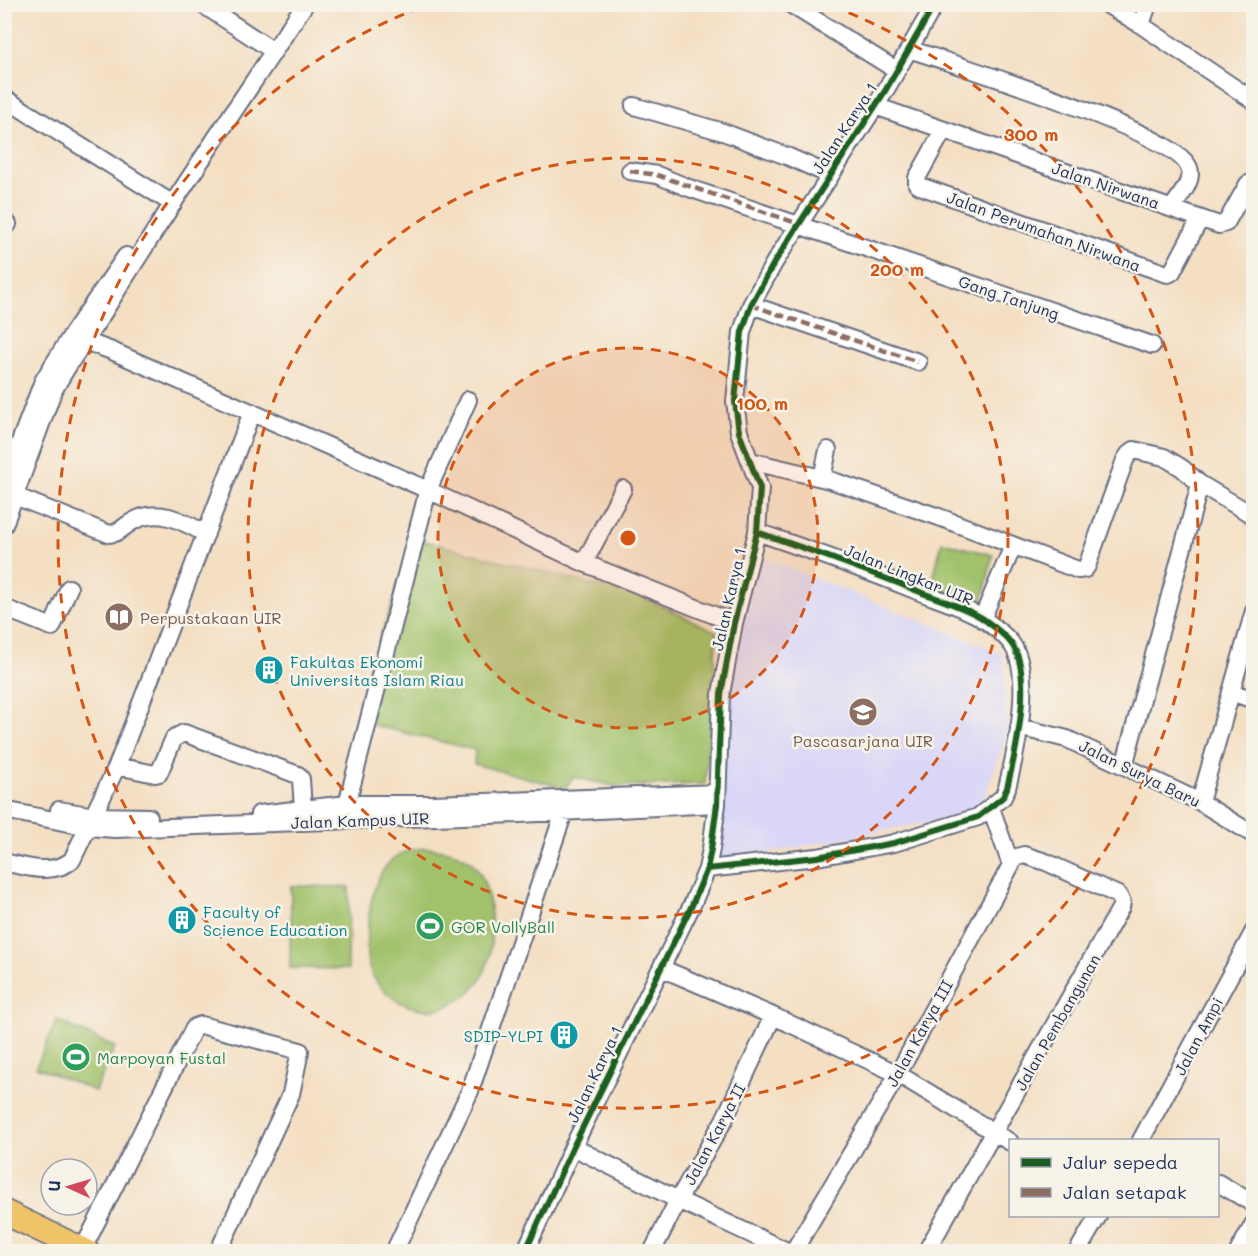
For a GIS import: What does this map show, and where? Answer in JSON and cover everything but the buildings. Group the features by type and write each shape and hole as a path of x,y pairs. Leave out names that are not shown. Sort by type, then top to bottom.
{"highway":[{"path":"4,1212 85,1250"},
{"path":"4,1226 56,1251"}],"street":[{"path":"202,4 266,46"},
{"path":"4,525 10,490 8,462 43,381 78,338 145,245 170,201 294,4"},
{"path":"170,201 305,4"},
{"path":"790,4 897,70"},
{"name":"Jalan Karya 1","path":"525,1251 573,1147 692,905 707,869 717,798 719,709 734,623 757,532 760,488 739,432 735,401 742,332 751,305 799,224 875,106 935,4"},
{"path":"1106,4 1142,25 1254,101"},
{"path":"1142,25 1148,4"},
{"path":"909,49 1115,120 1156,140 1187,161 1190,170 1191,178 1172,208"},
{"path":"4,98 170,201"},
{"path":"634,105 723,132 830,175"},
{"name":"Jalan Nirwana","path":"875,106 1219,225 1226,222 1248,184"},
{"name":"Jalan Perumahan Nirwana","path":"943,131 917,178 917,184 920,186 1168,274 1172,272 1200,219"},
{"name":"Gang Tanjung","path":"630,171 657,175 1152,345"},
{"path":"751,305 918,362"},
{"path":"78,338 428,490 584,563 734,623"},
{"path":"10,490 78,338"},
{"path":"347,804 428,490 468,400"},
{"path":"4,862 28,868 46,869 63,867 72,860 117,766 252,412"},
{"path":"826,479 828,450"},
{"path":"750,461 826,479 939,518 1071,568 1085,569 1087,566 1125,460 1134,450 1164,457 1182,468 1200,484 1254,516"},
{"path":"1124,766 1200,484"},
{"path":"584,563 623,489"},
{"path":"10,490 109,534 115,534 148,514 161,514 188,524 206,534"},
{"name":"Jalan Lingkar UIR","path":"707,869 817,857 894,843 978,817 1003,797 1007,788 1019,727 1021,670 1013,646 982,619 862,568 757,532"},
{"path":"982,619 1013,546"},
{"path":"4,608 52,627 69,588"},
{"path":"1200,802 1254,611"},
{"path":"1231,692 1254,700"},
{"name":"Jalan Surya Baru","path":"1019,727 1067,739 1200,802 1254,835"},
{"path":"117,766 159,773 174,738 184,733 298,775 301,779 303,809"},
{"name":"Jalan Kampus UIR","path":"4,800 115,829 407,811 717,798"},
{"name":"Jalan Kampus UIR","path":"4,810 91,821 257,814 347,804 407,811"},
{"path":"394,1251 470,1091 564,806"},
{"path":"991,808 1011,865"},
{"name":"Jalan Pembangunan","path":"926,1251 1114,921 1122,902 1118,896 1046,862 1024,855 1014,858 1011,865"},
{"name":"Jalan Karya III","path":"791,1251 898,1074 1011,865"},
{"name":"Jalan Ampi","path":"1144,1139 1254,931"},
{"path":"661,968 773,1016 898,1074 1009,1141"},
{"name":"Jalan Karya II","path":"652,1251 724,1120 773,1016"},
{"path":"85,1250 193,1030 201,1025 300,1051 291,1094 218,1251"},
{"path":"573,1147 678,1200 791,1251"},
{"path":"1219,1184 1254,1204"},
{"path":"1077,1251 1097,1217"},
{"path":"1238,1251 1254,1223"}],"shaded area":[{"name":"Pascasarjana UIR","path":"755,554 1003,654 1008,731 979,812 715,863 721,694"}],"green space":[{"path":"417,539 645,598 717,632 705,784 613,786 573,777 565,788 474,764 475,750 368,724 379,640"},
{"path":"942,542 993,555 982,603 930,591"},
{"name":"GOR VollyBall","path":"427,848 460,855 476,867 487,890 491,919 488,962 479,981 466,996 458,1001 430,1010 410,1007 384,990 372,974 368,964 367,949 371,901 382,871 401,854"},
{"path":"291,886 349,887 348,969 290,968"},
{"name":"Marpoyan Fustal","path":"57,1020 115,1047 95,1091 36,1067"}],"marked path":[{"path":"630,171 657,175 799,224"},
{"path":"751,305 918,362"}],"cycle path":[{"path":"525,1252 573,1147 692,905 707,869 717,804 721,694 734,623 757,532 760,488 739,432 735,401 742,332 751,305 774,263 885,91 935,4"},
{"path":"707,869 817,857 894,843 978,817 1003,797 1007,788 1021,716 1022,677 1019,660 1013,646 1003,634 982,618 958,606 856,567 757,532"}],"place":[{"name":"Perpustakaan UIR","path":"119,617"},
{"name":"Fakultas Ekonomi Universitas Islam Riau","path":"269,670"},
{"name":"Pascasarjana UIR","path":"863,712"},
{"name":"Faculty of Science Education","path":"182,920"},
{"name":"GOR VollyBall","path":"430,926"},
{"name":"SDIP-YLPI","path":"564,1035"},
{"name":"Marpoyan Fustal","path":"76,1057"}]}
